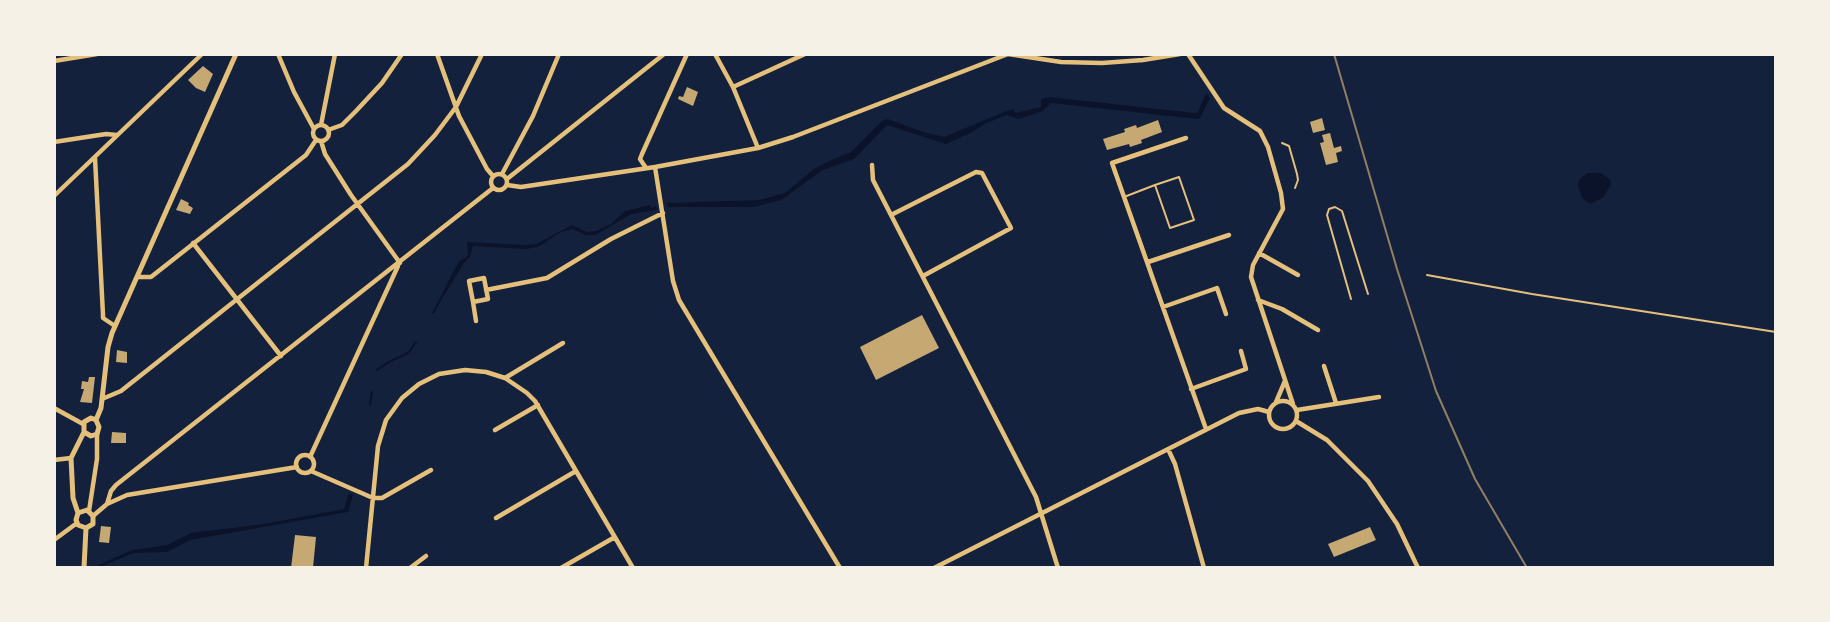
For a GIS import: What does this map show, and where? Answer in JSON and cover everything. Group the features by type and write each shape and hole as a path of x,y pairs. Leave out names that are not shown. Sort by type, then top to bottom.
{"street":[{"path":"54,61 97,54"},
{"path":"54,196 202,54"},
{"path":"86,528 93,524 91,513 99,427 96,420 101,408 108,347 136,277 236,54"},
{"path":"278,54 297,100 314,129 313,134 358,205 400,263"},
{"path":"314,129 321,125 335,54"},
{"path":"328,130 342,125 365,102 402,54"},
{"path":"437,54 456,107 486,169 493,176 504,176 664,54"},
{"path":"102,399 121,391 414,159 456,107 482,54"},
{"path":"507,186 504,176 559,54"},
{"path":"646,168 640,159 687,54"},
{"path":"715,54 733,87 758,148"},
{"path":"733,87 805,54"},
{"path":"493,188 500,190 507,186 521,187 656,167 758,148 793,138 1008,54 1102,63 1180,54"},
{"path":"1188,54 1224,108 1260,131 1266,140 1283,205 1251,275 1297,410 1296,421 1290,428 1277,428 1270,421 1269,412 1276,403 1285,380"},
{"path":"321,125 328,130"},
{"path":"136,277 151,276 306,155 319,141 328,138 328,130"},
{"path":"54,142 106,134 118,135"},
{"path":"1186,138 1112,163 1206,429"},
{"path":"95,157 103,318 115,326"},
{"path":"872,165 873,180 1042,512 1058,568"},
{"path":"656,167 674,287 679,300 839,568"},
{"path":"891,215 976,172 982,173 1011,228 923,276"},
{"path":"493,176 493,188"},
{"path":"107,504 114,487 493,188"},
{"path":"486,290 547,278 611,239 663,213"},
{"path":"1148,262 1229,236"},
{"path":"193,243 281,356"},
{"path":"1259,253 1298,275"},
{"path":"310,457 400,263"},
{"path":"473,302 488,299 484,278 469,281 476,321"},
{"path":"378,279 387,289"},
{"path":"1163,307 1225,286"},
{"path":"1217,288 1226,314"},
{"path":"1258,300 1282,309 1318,330"},
{"path":"505,378 563,343"},
{"path":"1191,389 1246,369 1241,351"},
{"path":"1324,366 1336,403"},
{"path":"366,568 382,433 393,409 407,393 432,377 452,371 486,372 505,378 527,393 538,405 633,568"},
{"path":"1297,410 1379,397"},
{"path":"1276,403 1284,401 1293,404"},
{"path":"495,430 538,405"},
{"path":"54,408 83,424"},
{"path":"934,568 1246,410 1269,412"},
{"path":"83,424 88,419 96,420"},
{"path":"1296,421 1327,440 1368,481 1398,524 1418,568"},
{"path":"77,523 71,458 84,432 83,424"},
{"path":"84,432 91,436 97,434"},
{"path":"1168,449 1175,464 1204,568"},
{"path":"297,467 300,457 310,457"},
{"path":"310,457 314,464 311,471"},
{"path":"54,460 71,458"},
{"path":"114,487 118,495 127,495 297,467"},
{"path":"297,467 303,473 311,471 373,498 382,498 431,470"},
{"path":"496,518 577,470"},
{"path":"78,513 83,510 91,513 127,495"},
{"path":"77,523 86,528"},
{"path":"55,538 77,523"},
{"path":"84,568 86,528"},
{"path":"561,568 615,537"},
{"path":"410,568 426,556"}],"lane":[{"path":"1282,143 1289,146 1294,163 1298,180 1295,188"},
{"path":"1124,197 1179,177 1194,220 1170,228 1155,186"},
{"path":"1351,299 1327,215 1329,209 1335,206 1342,211 1368,294"}],"path":[{"path":"1427,275 1776,332"}],"water":[{"path":"1206,93 1210,98 1197,119 1051,103 1043,111 1019,119 1007,115 946,144 887,125 854,159 823,170 781,200 754,207 668,207 667,203 759,200 785,193 814,169 851,152 882,121 888,119 944,137 1004,112 1014,109 1015,113 1041,107 1041,99 1050,97 1195,113 1198,112"},
{"path":"1587,173 1600,173 1610,179 1611,184 1604,197 1590,204 1582,198 1578,185 1579,180"},
{"path":"650,205 651,208 656,206 657,210 632,214 595,235 585,235 573,229 561,232 538,247 525,249 473,246 470,257 433,313 460,260 466,258 467,242 536,244 572,225 587,232 596,231 611,224 625,211"},
{"path":"349,493 353,495 348,512 190,540 167,552 133,553 92,568 132,550 167,545 191,533 264,524 344,509"}],"building":[{"path":"203,66 213,74 205,92 188,80"},
{"path":"687,87 698,92 693,106 678,99 679,96 683,97"},
{"path":"1322,118 1325,130 1313,133 1310,122"},
{"path":"1158,120 1162,132 1130,147 1129,144 1107,150 1103,139 1125,132 1124,129 1136,125 1137,128"},
{"path":"1330,133 1334,148 1341,146 1342,151 1336,153 1338,162 1326,165 1320,143 1324,142 1322,135"},
{"path":"181,199 193,208 190,214 176,210"},
{"path":"922,315 939,348 876,380 860,347"},
{"path":"117,350 127,352 127,363 116,362"},
{"path":"89,377 95,377 92,403 80,402 84,389 81,389 82,381 88,382"},
{"path":"112,432 126,433 126,443 111,443"},
{"path":"101,526 111,527 109,543 99,542"},
{"path":"1370,527 1376,540 1334,557 1328,544"},
{"path":"295,535 316,537 313,568 291,568"}],"waterway":[{"path":"433,313 441,298"},
{"path":"377,370 408,353 416,342"},
{"path":"370,405 372,392"}],"railway":[{"path":"1334,54 1436,391 1475,479 1527,568"}]}
